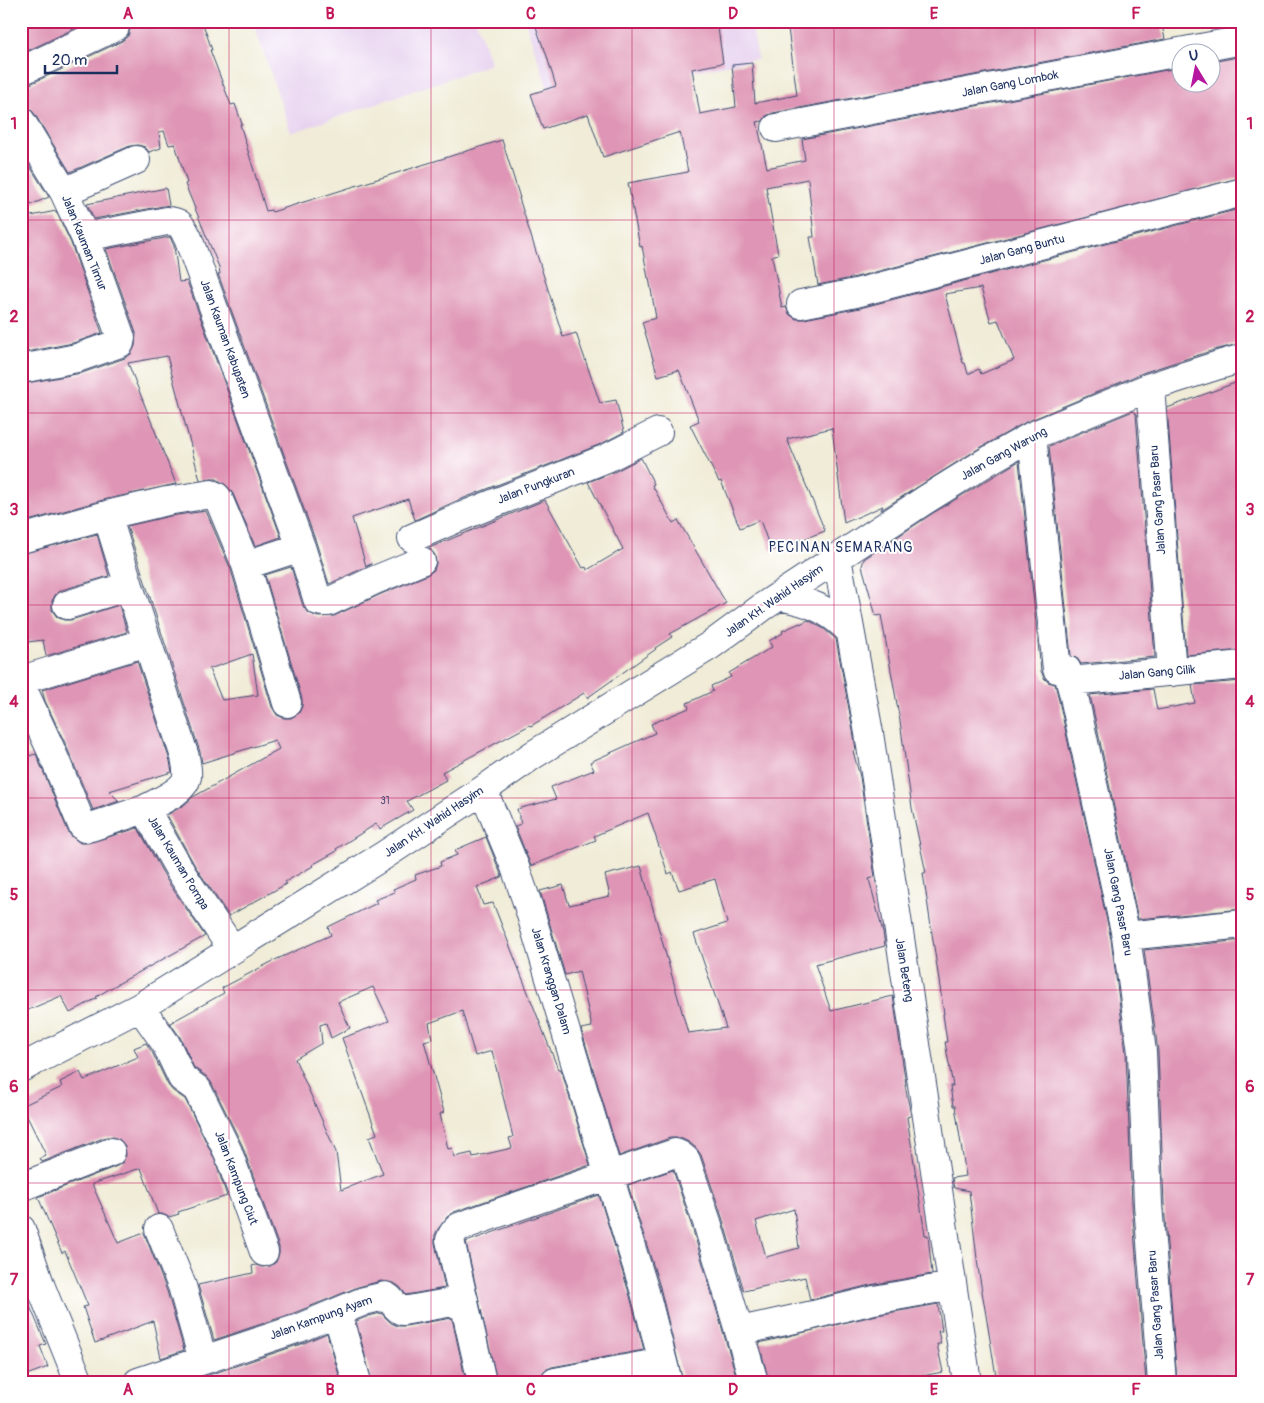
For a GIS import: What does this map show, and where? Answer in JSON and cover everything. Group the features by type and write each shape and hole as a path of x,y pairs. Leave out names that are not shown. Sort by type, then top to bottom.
{"street":[{"path":"21,71 115,27"},
{"name":"Jalan Gang Lombok","path":"776,128 1243,40"},
{"name":"Jalan Kauman Timur","path":"21,121 64,192 85,237 121,338 120,344 77,358 21,369"},
{"path":"64,192 136,160"},
{"name":"Jalan Gang Buntu","path":"801,304 856,293 1243,192"},
{"name":"Jalan Kauman Kabupaten","path":"85,237 174,221 180,224 188,238 301,547"},
{"name":"Jalan Gang Warung","path":"837,558 933,495 1032,436 1150,387 1243,358"},
{"name":"Jalan Gang Pasar Baru","path":"1150,387 1172,672"},
{"name":"Jalan Pungkuran","path":"301,547 318,601 328,602 477,510 607,458 658,432"},
{"name":"Jalan Gang Pasar Baru","path":"1032,436 1057,669 1067,670 1070,681 1126,936 1142,1052 1148,1204 1162,1382"},
{"path":"21,539 107,515 167,501 211,494 216,496 246,565 287,703"},
{"path":"107,515 185,757 187,769 187,779 181,787 145,809"},
{"path":"246,565 301,547"},
{"name":"Jalan KH. Wahid Hasyim","path":"21,1068 140,1007 384,856 532,755 711,645 779,596 837,558"},
{"name":"Jalan Beteng","path":"837,558 868,733 967,1382"},
{"path":"67,605 129,586"},
{"path":"779,596 807,603 830,612 849,630"},
{"path":"21,680 147,642"},
{"name":"Jalan Gang Cilik","path":"1070,681 1243,665"},
{"name":"Jalan Kauman Pompa","path":"21,685 51,750 82,825 85,828 91,827 145,809 182,874 232,949"},
{"name":"Jalan Kranggan Dalam","path":"483,790 515,867 528,905 644,1292 666,1372 555,1382"},
{"path":"1126,936 1243,924"},
{"name":"Jalan Kampung Ciut","path":"140,1007 166,1044 182,1078 197,1089 228,1152 264,1252"},
{"path":"21,1187 112,1152"},
{"path":"482,1382 450,1240 454,1230 506,1210 675,1153 684,1158 707,1222 754,1382"},
{"path":"21,1229 31,1292 79,1382"},
{"path":"159,1229 182,1286 203,1360"},
{"path":"740,1331 874,1300 952,1286"},
{"name":"Jalan Kampung Ayam","path":"138,1382 299,1328 364,1302 385,1296 388,1297 398,1310 402,1311 464,1300"},
{"path":"337,1313 357,1382"}],"shaded area":[{"path":"253,21 476,21 491,64 291,133"},
{"path":"525,21 751,21 758,59 551,98"}],"building":[{"path":"21,21 90,21 21,54"},
{"path":"129,21 202,21 212,50 210,50 231,105 235,104 242,124 240,124 266,211 271,210 272,212 502,140 563,337 576,333 600,403 616,400 624,432 601,444 454,502 415,520 408,499 352,518 366,566 372,564 329,584 316,542 218,274 220,274 219,267 185,184 187,183 175,144 169,145 164,131 159,132 161,148 149,152 145,147 138,145 130,146 70,172 34,113 29,108 21,105 21,86 28,85 122,41 128,36 130,29"},
{"path":"534,21 717,21 723,63 692,69 700,114 736,107 732,65 752,63 755,103 797,95 787,21 1161,21 1165,39 773,113 766,116 763,121 757,122 767,168 805,160 802,139 1172,69 1172,92 1222,92 1222,60 1243,56 1243,177 852,278 818,285 810,237 814,237 808,179 766,187 778,254 772,256 782,308 786,307 789,314 796,319 804,319 860,308 1243,208 1243,343 1214,350 1145,372 1026,422 978,449 881,510 883,506 844,523 832,428 787,439 825,531 771,551 760,520 740,528 721,481 719,482 690,425 699,421 679,370 658,376 642,322 656,318 628,183 688,172 680,132 603,157 588,114 543,129 531,94 556,86","holes":["981,288 991,322 998,320 1014,360 981,374 979,369 968,374 965,363 963,363 945,294"]},
{"path":"21,152 49,197 21,209"},
{"path":"166,188 169,205 94,219 87,204"},
{"path":"56,211 71,243 102,333 73,343 21,353 21,218"},
{"path":"170,237 174,246 179,282 187,281 281,537 255,546 233,494 228,487 217,479 200,480 167,356 128,363 176,484 103,500 21,523 21,384 82,373 125,358 131,354 135,346 136,333 106,249"},
{"path":"1243,380 1243,650 1186,655 1167,408"},
{"path":"1133,411 1136,414 1155,657 1081,664 1077,658 1071,656 1049,446"},
{"path":"641,458 654,484 652,485 673,523 678,520 726,603 670,634 672,637 587,698 584,693 531,726 442,772 446,780 407,801 413,810 380,829 376,824 336,849 337,851 285,882 286,884 229,916 195,866 167,815 193,797 279,749 275,740 202,763 127,526 170,516 206,511 231,570 272,707 277,715 291,718 299,713 302,699 265,575 291,567 303,606 307,612 318,617 334,616 427,575 434,570 436,563 435,555 429,548 545,500 583,568 586,567 587,570 623,549 588,482 614,472","holes":["252,654 258,695 222,700 209,669"]},
{"path":"1019,461 1041,671 1048,682 1055,684 1111,939 1126,1053 1132,1205 1146,1382 997,1382 978,1267 969,1191 954,1188 952,1178 966,1176 950,1086 953,1086 945,1042 947,1042 944,1014 923,873 926,873 912,808 900,721 881,615 876,616 862,566 864,559 933,513"},
{"path":"97,534 109,576 62,590 56,594 52,601 52,610 57,617 71,620 119,605 127,632 46,656 43,640 21,643 21,554"},
{"path":"808,620 824,629 836,639 854,736 856,750 853,751 860,777 875,877 869,879 885,946 815,964 831,1011 893,996 911,1116 907,1117 925,1235 928,1235 932,1274 870,1285 810,1300 805,1277 744,1291 701,1155 690,1143 681,1138 670,1138 619,1156 581,1029 592,1027 579,971 565,975 540,891 563,885 569,905 610,896 605,875 641,866 688,1033 726,1028 694,934 727,923 715,879 679,890 672,872 668,874 648,813 594,836 596,840 531,866 515,826 521,824 517,809 556,799 551,787 594,770 590,762 655,733 651,724 689,708 687,703 713,691 711,686 731,677 729,673 772,647 769,641 783,633 782,631","holes":["794,1209 799,1248 766,1257 756,1221"]},
{"path":"137,661 172,772 109,791 119,801 93,810 45,701 42,690"},
{"path":"1243,681 1243,909 1138,919 1090,695 1153,689 1157,710 1195,703 1192,685"},
{"path":"36,754 71,836 80,843 88,843 138,828 168,882 205,936 114,986 70,1013 61,996 21,1013 21,758"},
{"path":"486,837 502,877 477,887 483,905 493,903 558,1069 561,1069 590,1165 454,1212 447,1217 435,1235 445,1288 406,1295 394,1283 381,1281 358,1287 294,1313 214,1340 198,1285 253,1273 252,1266 270,1266 276,1262 279,1247 242,1145 211,1082 194,1068 180,1037 170,1023 224,993 222,988 275,960 331,935 328,927 377,903 375,900 395,892 393,889 416,879 415,875 441,866 440,862 457,855 455,850","holes":["373,987 389,1021 342,1038 377,1134 369,1137 383,1174 341,1190 336,1152 295,1059 322,1043 320,1025 326,1023 331,1038 350,1028 338,1002","462,1011 475,1056 492,1051 513,1137 509,1138 512,1148 473,1157 472,1153 454,1157 452,1148 448,1149 440,1114 444,1112 424,1041 432,1039 429,1023"]},
{"path":"1243,940 1243,1382 1177,1382 1164,1203 1158,1051 1144,950"},
{"path":"146,1043 168,1085 185,1099 214,1158 227,1196 178,1212 179,1214 169,1217 158,1214 141,1168 92,1184 118,1243 144,1233 167,1291 184,1350 161,1358 153,1321 95,1343 83,1307 88,1306 65,1251 62,1253 38,1197 117,1166 123,1162 126,1155 125,1146 120,1140 106,1137 42,1162 40,1158 46,1155 22,1106 62,1087 60,1082 80,1072 84,1080 138,1057 134,1048"},
{"path":"673,1170 738,1382 683,1382 660,1287 628,1185"},
{"path":"599,1195 630,1296 644,1350 552,1367 545,1370 540,1376 540,1381 497,1382 466,1242"},
{"path":"21,1285 46,1344 40,1346 48,1367 21,1377"},
{"path":"938,1304 942,1331 938,1331 941,1344 937,1344 943,1372 890,1382 769,1382 759,1343 877,1315"},
{"path":"381,1313 391,1323 398,1326 452,1318 466,1382 372,1382 356,1321"},
{"path":"327,1333 341,1382 188,1382 304,1343"}],"district":[{"name":"PECINAN SEMARANG","path":"841,547"}]}
